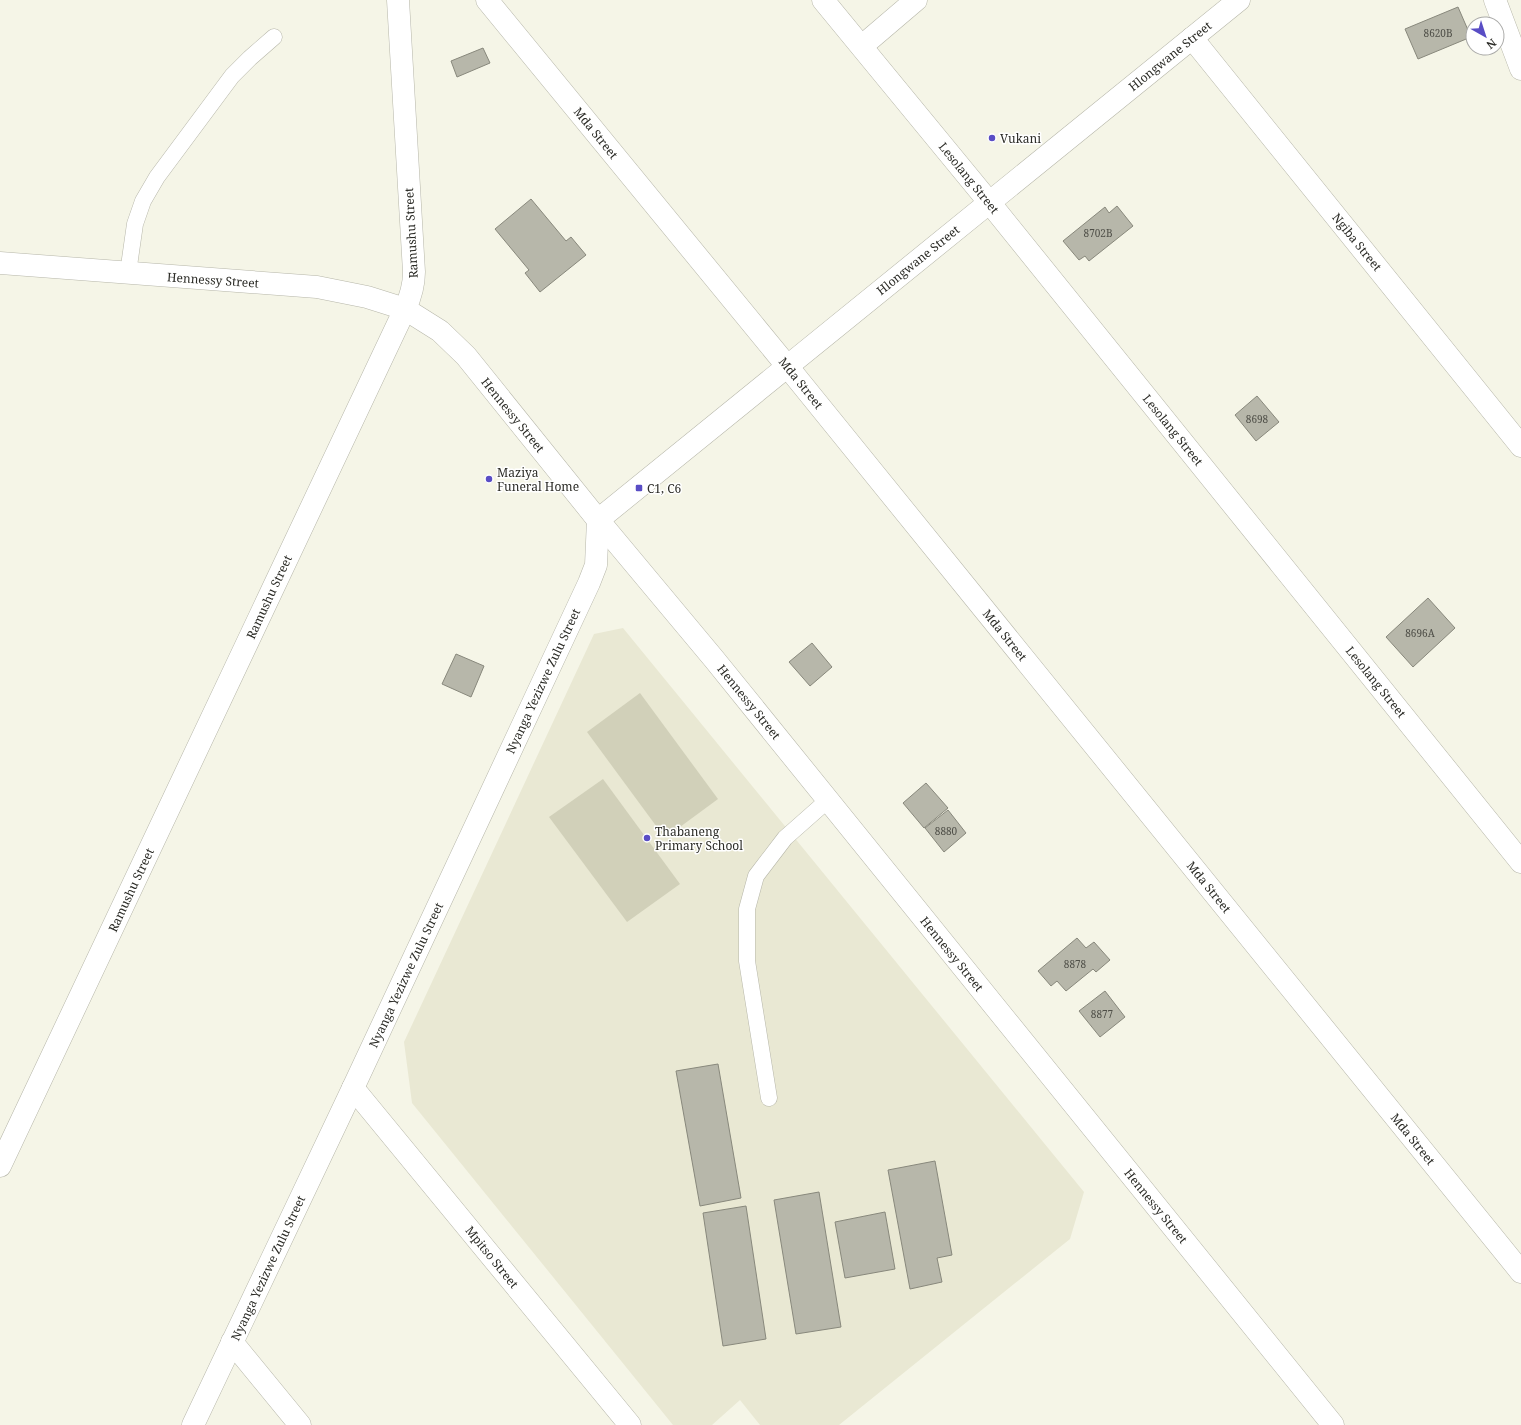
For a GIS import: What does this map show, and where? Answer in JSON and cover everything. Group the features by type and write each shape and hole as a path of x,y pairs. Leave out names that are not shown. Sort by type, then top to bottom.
{"street":[{"name":"Ramushu Street","path":"0,1166 412,294 414,272 398,0"},
{"name":"Mda Street","path":"487,0 787,366 1521,1272"},
{"name":"Lesolang Street","path":"823,0 989,202 1521,862"},
{"path":"862,46 916,0"},
{"name":"Hlongwane Street","path":"598,520 1192,38 1214,9 1239,0"},
{"path":"1495,0 1521,69"},
{"name":"Ngiba Street","path":"1192,38 1521,446"},
{"name":"Hennessy Street","path":"1,268 128,273 316,287 367,297 405,309 440,331 466,356 598,520 714,659 1333,1425"},
{"name":"Nyanga Yezizwe Zulu Street","path":"193,1425 353,1088 589,583 596,565 598,520"},
{"name":"Mpitso Street","path":"353,1088 630,1425"},
{"path":"232,1342 300,1425"}],"lane":[{"path":"128,273 135,224 143,201 157,176 232,76 274,37"},
{"path":"769,1098 748,961 747,910 756,876 785,838 828,800"}],"shaded area":[{"name":"Thabaneng Primary School","path":"623,628 1084,1192 1070,1239 839,1425 760,1425 740,1400 712,1425 673,1425 412,1103 404,1042 594,634"},
{"path":"640,693 718,799 665,838 587,732"},
{"path":"603,779 680,884 627,922 549,817"}],"building":[{"path":"1458,7 1465,23 1465,39 1418,59 1405,29"},
{"path":"483,48 490,63 457,77 451,61"},
{"path":"531,199 566,241 571,237 586,255 540,292 525,273 529,270 495,229"},
{"path":"1117,206 1133,226 1089,261 1085,256 1079,260 1063,241 1105,207 1109,213"},
{"path":"1257,396 1279,422 1256,441 1235,415"},
{"path":"1428,598 1455,628 1413,667 1386,637"},
{"path":"812,643 832,667 810,686 789,662"},
{"path":"456,654 484,666 471,697 442,684"},
{"path":"926,783 948,808 924,828 903,803"},
{"path":"948,810 966,833 944,852 925,828"},
{"path":"1077,938 1086,948 1094,942 1110,960 1096,972 1093,969 1066,991 1057,981 1051,986 1038,971"},
{"path":"1105,991 1125,1017 1100,1037 1079,1011"},
{"path":"718,1064 741,1198 700,1206 676,1071"},
{"path":"935,1161 952,1255 937,1258 942,1282 910,1289 888,1170"},
{"path":"819,1192 841,1327 796,1334 774,1200"},
{"path":"746,1206 766,1339 723,1346 703,1213"},
{"path":"885,1212 895,1269 845,1278 835,1222"}],"place":[{"name":"Vukani","path":"992,138"},
{"name":"Maziya Funeral Home","path":"489,479"},
{"name":"C1, C6","path":"639,488"},
{"name":"Thabaneng Primary School","path":"647,838"}]}
